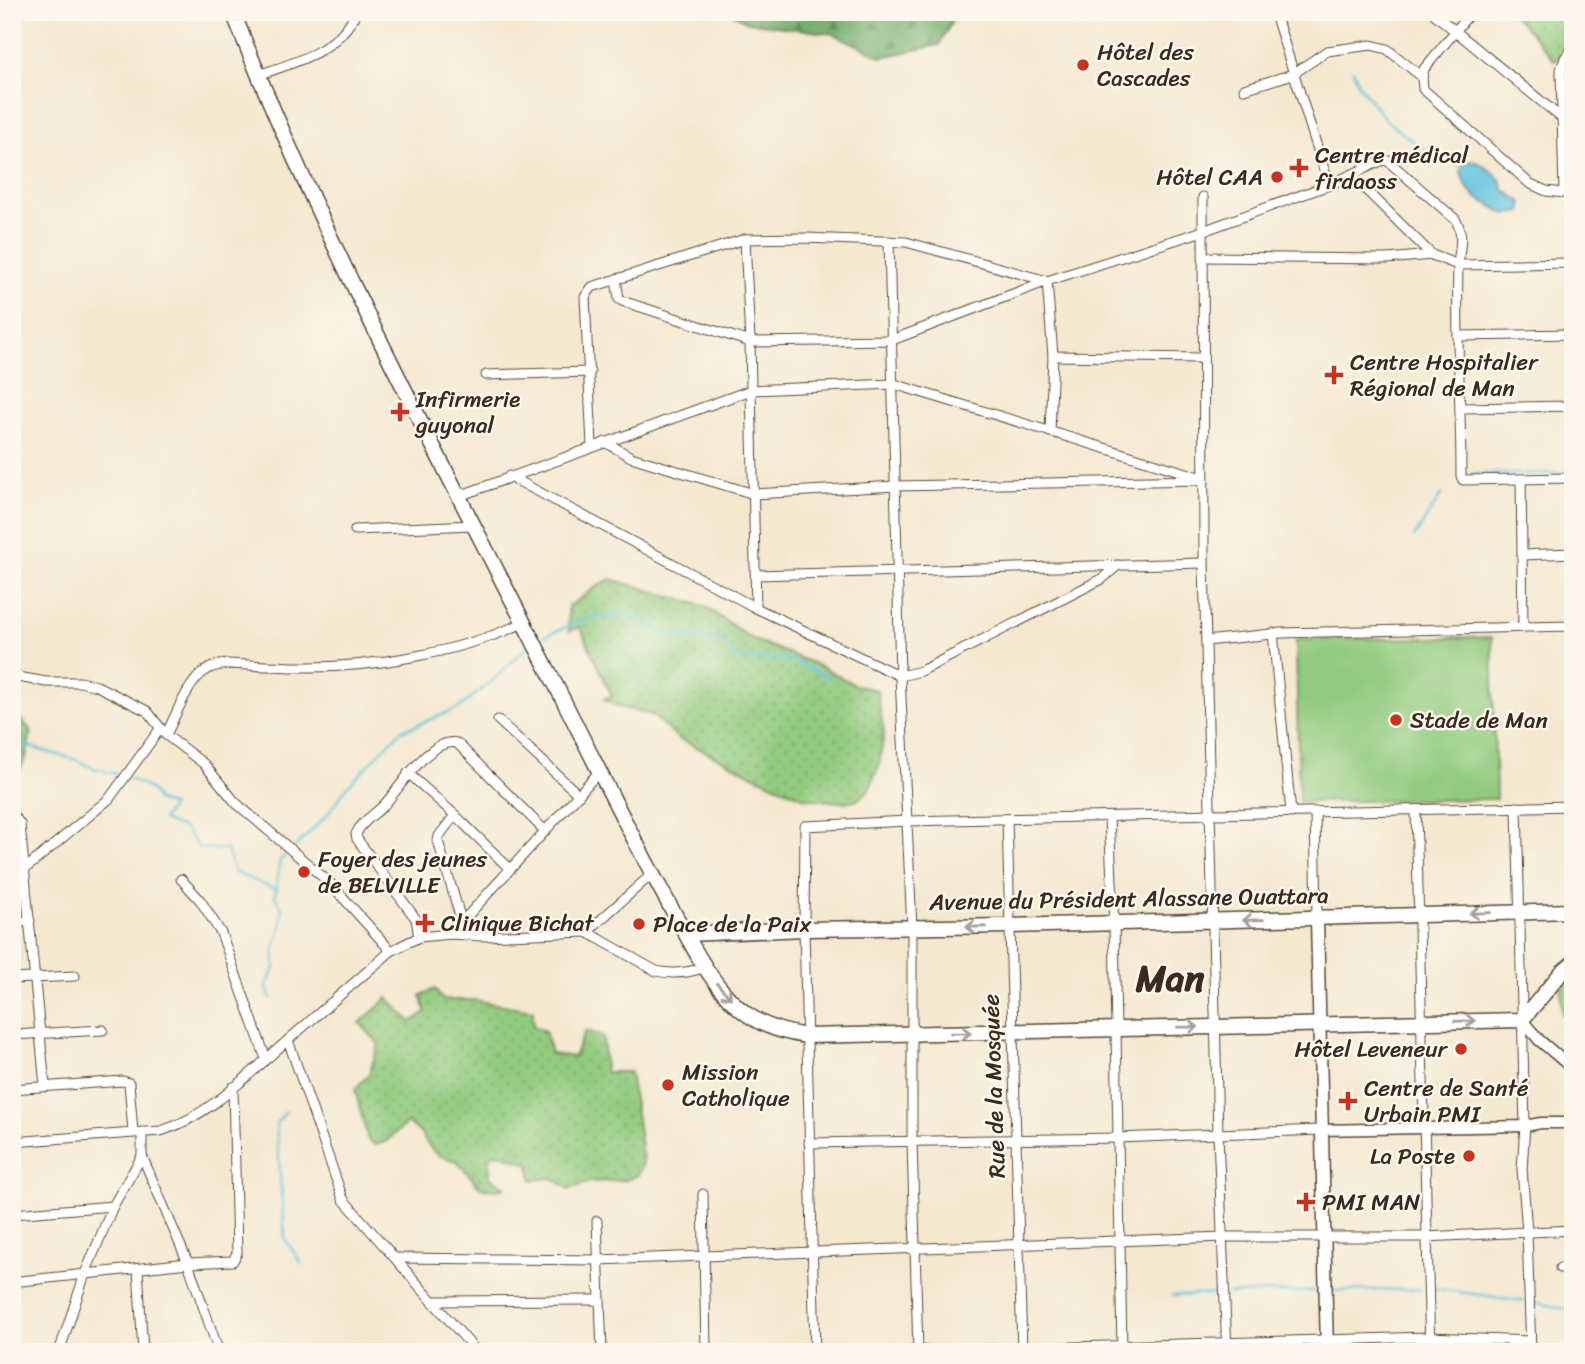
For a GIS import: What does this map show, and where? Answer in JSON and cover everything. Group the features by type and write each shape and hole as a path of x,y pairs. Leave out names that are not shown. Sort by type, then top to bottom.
{"main road":[{"path":"233,12 334,247 599,772 652,874 705,967 720,989 758,1023 779,1032 806,1036 1522,1020 1562,972 1573,963"},
{"name":"Avenue du Président Alassane Ouattara","path":"687,934 1573,911"},
{"path":"1317,918 1327,1346"}],"street":[{"path":"258,75 314,55 347,29 356,12"},
{"path":"1278,12 1277,20 1329,185"},
{"path":"1432,12 1564,120"},
{"path":"1471,12 1424,69 1423,89 1529,183 1546,191 1568,194 1561,70 1565,58 1573,49"},
{"path":"1244,89 1293,74 1327,51 1371,45 1387,49 1422,77"},
{"path":"616,279 619,299 622,301 750,342 892,340 1047,281 1203,231 1329,185 1375,161 1388,161 1455,219 1462,232 1458,265 1461,477 1466,482 1573,478"},
{"path":"1351,174 1432,256"},
{"path":"1203,197 1204,563 1227,1347"},
{"path":"592,446 585,297 592,287 745,239 806,237 905,242 1047,281"},
{"path":"745,239 756,608"},
{"path":"890,241 900,676 912,928 912,1140 918,1351"},
{"path":"1205,257 1387,259 1432,256 1458,265 1573,263"},
{"path":"1047,281 1053,356 1050,432"},
{"path":"1459,336 1573,334"},
{"path":"1053,356 1202,358"},
{"path":"486,375 590,372"},
{"path":"459,496 751,390 894,384 1203,479"},
{"path":"1461,408 1573,406"},
{"path":"605,442 631,457 754,494 896,486 1203,479"},
{"path":"509,476 756,608 900,676 921,671 1102,579 1118,565"},
{"path":"1521,480 1523,626"},
{"path":"355,530 474,525"},
{"path":"1522,555 1573,552"},
{"path":"756,575 1204,563"},
{"path":"12,870 25,869 97,810 163,732 203,671 227,664 305,667 377,662 468,645 523,623"},
{"path":"1206,641 1273,633 1573,626"},
{"path":"1273,633 1292,813"},
{"path":"12,676 96,686 147,711 155,718 163,732 196,756 236,803 330,883 391,951"},
{"path":"498,720 579,795"},
{"path":"419,937 416,919 356,834 385,805 420,760 444,744 452,741 457,743 545,831"},
{"path":"451,934 599,772"},
{"path":"408,774 510,869"},
{"path":"815,1352 806,1036 805,826 908,821 1573,806"},
{"path":"1517,807 1524,1126 1522,1169 1531,1352"},
{"path":"1416,810 1430,1352"},
{"path":"1315,812 1317,918"},
{"path":"12,814 20,824 45,1086"},
{"path":"455,815 438,841 461,920"},
{"path":"1109,817 1114,924 1122,1349"},
{"name":"Rue de la Mosquée","path":"1007,820 1022,1351"},
{"path":"587,932 652,874"},
{"path":"181,879 200,900 221,933 266,1059"},
{"path":"12,923 30,921"},
{"path":"12,1142 162,1130 193,1118 391,951 419,937 587,932 656,971 668,974 691,972 705,967"},
{"path":"12,979 75,975"},
{"path":"1522,1020 1539,1040 1573,1069"},
{"path":"12,1035 103,1030"},
{"path":"288,1040 343,1199 477,1352"},
{"path":"12,1089 123,1081 129,1083 142,1156 188,1263 219,1352"},
{"path":"12,1282 188,1263 233,1261 237,1253 233,1087"},
{"path":"809,1143 1015,1141 1573,1123"},
{"path":"59,1352 85,1274 113,1206 142,1156"},
{"path":"703,1194 706,1352"},
{"path":"12,1214 113,1206"},
{"path":"597,1221 602,1352"},
{"path":"396,1258 598,1260 812,1250 1224,1237 1425,1237 1573,1230"},
{"path":"1560,1268 1573,1268"},
{"path":"138,1269 143,1352"},
{"path":"435,1301 598,1300"},
{"path":"889,1352 1327,1346 1429,1337 1530,1341"}],"green space":[{"path":"730,12 957,12 939,45 882,57 834,34 747,22"},
{"path":"1509,12 1568,12 1572,28 1570,45 1555,61"},
{"path":"611,579 704,606 752,639 822,667 855,685 877,690 884,733 879,765 869,790 856,801 805,798 679,739 652,715 620,707 604,699 612,696 580,627 569,631 568,606"},
{"name":"Stade de Man","path":"1492,637 1496,799 1299,802 1296,640"},
{"path":"12,715 19,717 31,731 26,757 19,772 12,775"},
{"path":"1573,972 1573,1059 1565,1054 1562,1026 1567,1025 1567,1015 1562,1014 1561,982"},
{"path":"435,989 443,1000 472,1000 533,1010 533,1026 545,1031 551,1054 574,1057 585,1031 603,1036 605,1072 630,1072 643,1162 638,1175 626,1180 591,1182 569,1189 552,1178 532,1180 529,1164 497,1153 489,1157 490,1177 505,1187 487,1189 477,1184 457,1162 433,1151 418,1131 407,1123 385,1142 375,1145 368,1140 355,1089 369,1074 379,1044 360,1023 388,998 411,1022 426,1012 421,995"}],"water":[{"path":"1465,161 1477,162 1493,172 1501,181 1504,190 1522,202 1522,212 1506,214 1477,198 1466,186 1461,173"}],"waterway":[{"path":"1353,70 1358,84 1386,120 1415,143 1463,168"},
{"path":"1472,474 1573,473"},
{"path":"1414,537 1442,494"},
{"path":"544,636 596,615 608,618 625,611 631,617 643,617 652,629 671,635 721,640 737,659 790,659 830,678"},
{"path":"295,847 401,731 459,708 528,646"},
{"path":"12,739 33,748 77,760 93,768 121,775"},
{"path":"127,778 148,788 156,800 172,806 162,820 185,829 199,848 227,850 234,872 277,890"},
{"path":"271,998 266,986 275,968 274,950 281,928 282,909 275,896 280,860 287,854"},
{"path":"286,1112 276,1123 285,1239 301,1263"},
{"path":"1431,1288 1523,1301"},
{"path":"1331,1291 1420,1289"},
{"path":"1229,1294 1316,1291"},
{"path":"1172,1296 1216,1294"},
{"path":"1534,1302 1573,1311"}],"place":[{"name":"Hôtel des Cascades","path":"1083,65"},
{"name":"Centre médical firdaoss","path":"1299,168"},
{"name":"Hôtel CAA","path":"1277,177"},
{"name":"Centre Hospitalier Régional de Man","path":"1334,375"},
{"name":"Infirmerie guyonal","path":"400,412"},
{"name":"Stade de Man","path":"1396,720"},
{"name":"Foyer des jeunes de BELVILLE","path":"304,872"},
{"name":"Clinique Bichat","path":"425,923"},
{"name":"Place de la Paix","path":"639,924"},
{"name":"Hôtel Leveneur","path":"1461,1049"},
{"name":"Mission Catholique","path":"668,1085"},
{"name":"Centre de Santé Urbain PMI","path":"1348,1101"},
{"name":"La Poste","path":"1469,1156"},
{"name":"PMI MAN","path":"1306,1202"}],"district":[{"name":"Man","path":"1170,978"}]}
